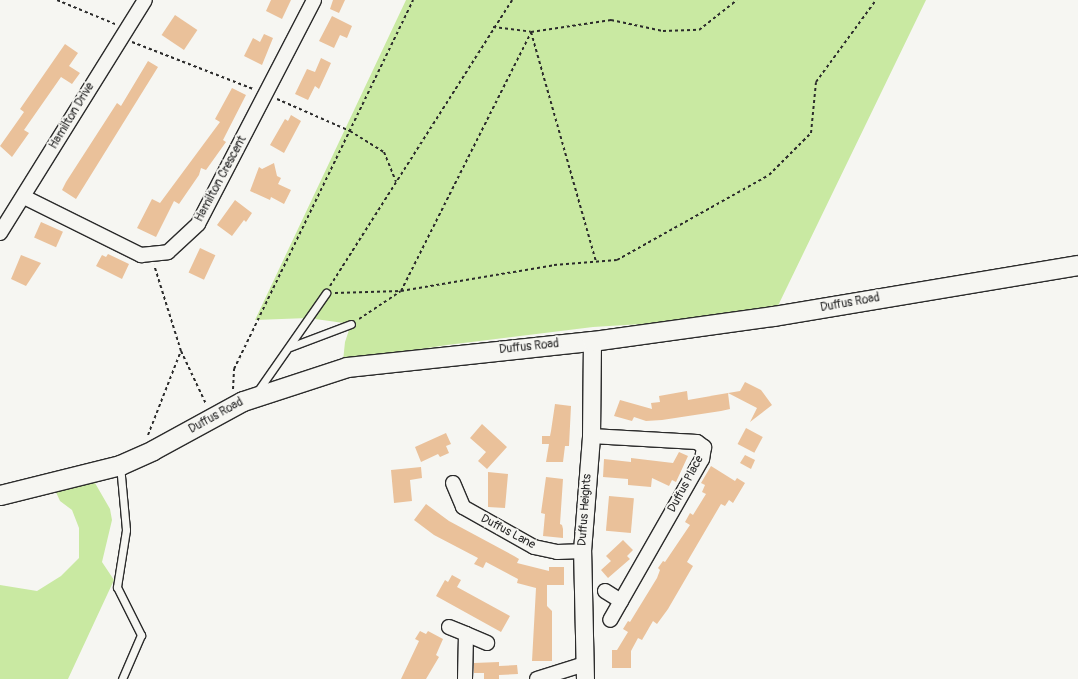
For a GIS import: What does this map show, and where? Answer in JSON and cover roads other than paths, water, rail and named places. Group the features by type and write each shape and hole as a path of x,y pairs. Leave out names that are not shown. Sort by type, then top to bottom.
{"main road":[{"name":"Duffus Road","path":"0,494 120,465 254,396 347,367 592,341 773,316 1078,265"}],"street":[{"name":"Hamilton Drive","path":"0,233 24,197 122,33 145,0"},
{"name":"Hamilton Crescent","path":"24,197 141,255 168,252 198,224 314,0"},
{"name":"Duffus Heights","path":"585,672 582,551 591,436 592,341"},
{"name":"Duffus Place","path":"591,436 697,442 704,447 702,459 610,620"},
{"name":"Duffus Lane","path":"452,482 463,507 534,547 557,552 582,551"},
{"path":"605,591 621,601"},
{"path":"449,627 487,643"},
{"path":"465,679 466,634"},
{"path":"537,679 585,672"}],"lane":[{"path":"254,396 326,294"},
{"path":"290,347 351,324"},
{"path":"120,465 126,530 117,587 141,635 122,679"}]}
